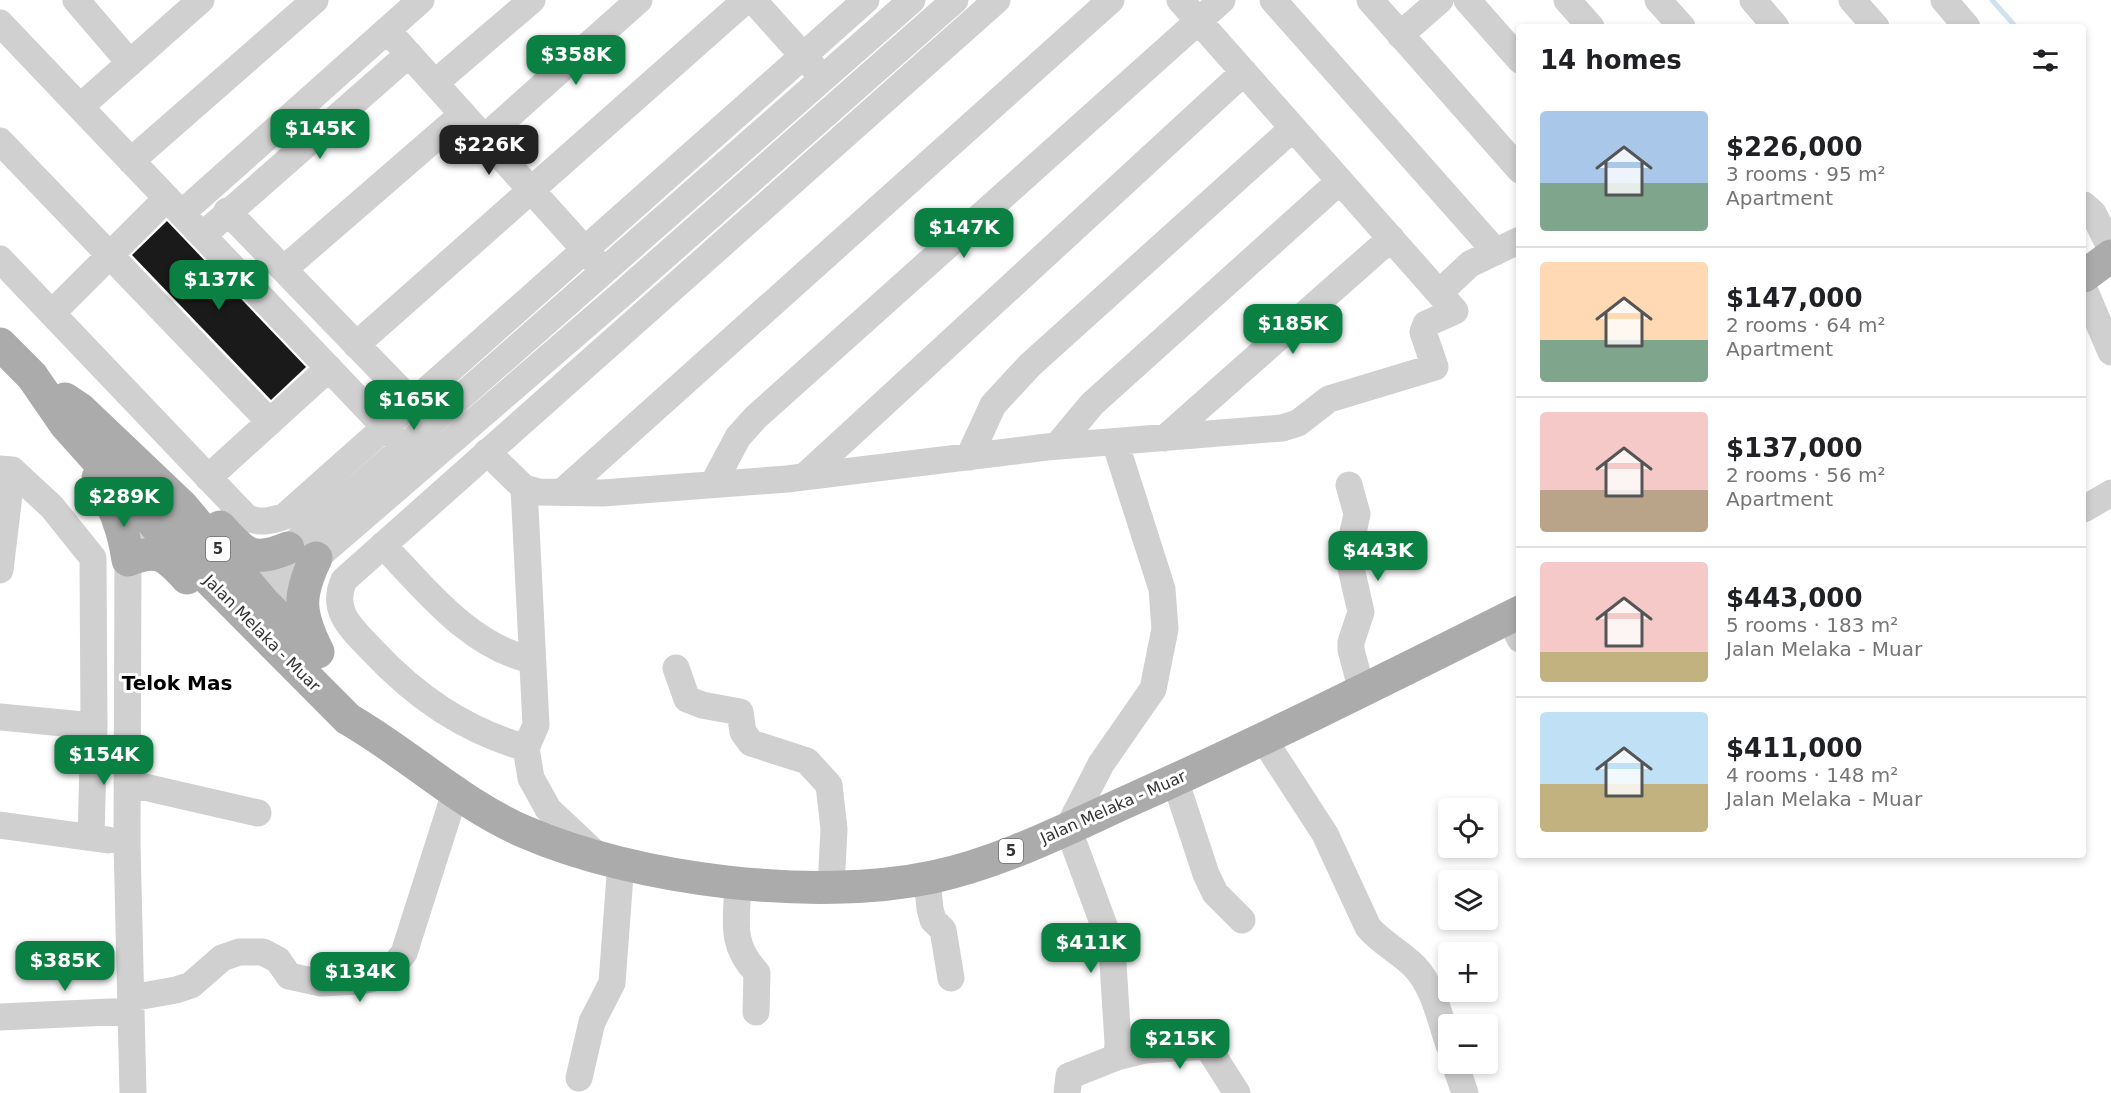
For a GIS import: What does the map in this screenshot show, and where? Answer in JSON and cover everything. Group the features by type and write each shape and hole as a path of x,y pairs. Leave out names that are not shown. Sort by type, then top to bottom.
{"main road":[{"path":"2086,274 2111,255"},
{"name":"Jalan Melaka - Muar","path":"3,351 72,416 182,506 251,601 348,719 386,741 461,799 525,832 610,860 738,882 831,887 887,884 927,878 978,863 1068,828 1264,740 1362,691 1516,623"},
{"path":"72,416 122,429 145,448 238,548 251,556 302,553 305,581 301,601 306,628 326,665"},
{"path":"72,416 110,497 124,535 128,560 145,554 157,553 174,564 254,653 337,730 382,761 461,799"},
{"name":"Jalan Melaka - Muar","path":"72,416 158,528 251,601 326,665 343,682 386,741"}],"street":[{"path":"76,0 130,63"},
{"path":"131,161 315,0"},
{"path":"52,314 110,255 175,206 421,0"},
{"path":"435,83 531,0"},
{"path":"484,138 639,0"},
{"path":"357,345 746,0"},
{"path":"753,0 822,78"},
{"path":"302,553 394,437 412,402 866,0"},
{"path":"0,259 246,517 254,522 271,521 285,516 394,437 603,270 912,0"},
{"path":"251,601 302,553 451,442 955,0"},
{"path":"526,748 496,739 432,705 396,676 345,623 339,601 344,580 997,0"},
{"path":"562,492 1111,0"},
{"path":"1180,0 1447,302"},
{"path":"713,484 738,437 756,417 1222,0"},
{"path":"1273,0 1496,252"},
{"path":"1370,0 1516,166"},
{"path":"1400,35 1440,0"},
{"path":"1467,0 1516,55"},
{"path":"1567,0 1588,24"},
{"path":"1658,0 1679,24"},
{"path":"1753,0 1773,24"},
{"path":"1852,0 1873,24"},
{"path":"1944,0 1964,24"},
{"path":"80,107 130,63 188,4"},
{"path":"0,23 394,437"},
{"path":"387,30 623,293"},
{"path":"203,235 227,211 409,54"},
{"path":"804,477 1244,72"},
{"path":"284,269 463,114"},
{"path":"969,457 993,405 1030,365 1293,128"},
{"path":"0,141 270,422"},
{"path":"1058,446 1092,404 1341,181"},
{"path":"2086,207 2093,213 2111,249"},
{"path":"227,211 412,402"},
{"path":"1165,438 1390,238"},
{"path":"451,442 524,488 539,492 603,493 804,477 1058,446 1282,428 1298,423 1329,399 1436,367 1423,332 1426,324 1447,302 1470,264 1516,242"},
{"path":"2086,294 2111,352"},
{"path":"208,478 330,368"},
{"path":"1114,442 1162,589 1165,629 1153,689 1101,764 1068,828 1112,947 1117,1057"},
{"path":"0,570 6,469"},
{"path":"6,469 52,507 93,558 94,726 91,837"},
{"path":"1349,485 1358,514 1348,555 1361,612 1351,642 1351,650 1362,691"},
{"path":"524,488 536,725 526,748 531,778 548,809 610,860 612,983 592,1022 579,1078"},
{"path":"2086,508 2111,493"},
{"path":"132,1093 127,843 128,560 139,544 182,506"},
{"path":"383,545 455,619 512,656 532,660"},
{"path":"676,668 687,699 702,705 740,712 743,732 750,743 807,761 829,785 834,829 831,887"},
{"path":"0,717 94,726"},
{"path":"1264,740 1325,834 1368,927 1375,936 1414,966 1424,978 1438,1016"},
{"path":"1175,780 1206,874 1215,893 1242,920"},
{"path":"127,783 258,813"},
{"path":"0,1017 131,1005 191,985 222,958 239,952 263,952 278,960 289,976 321,983 361,981 386,975 404,953 461,799"},
{"path":"0,825 127,843"},
{"path":"927,878 930,909 933,920 943,930 951,978"},
{"path":"738,882 737,943 742,957 757,973 756,1012"},
{"path":"1067,1093 1069,1076 1117,1057 1145,1050 1207,1046 1237,1093"},
{"path":"1458,1074 1465,1093"}],"building":[{"path":"167,221 306,367 271,400 132,255"}],"waterway":[{"path":"1992,0 2013,24"}],"district":[{"name":"Telok Mas","path":"177,683"}]}
